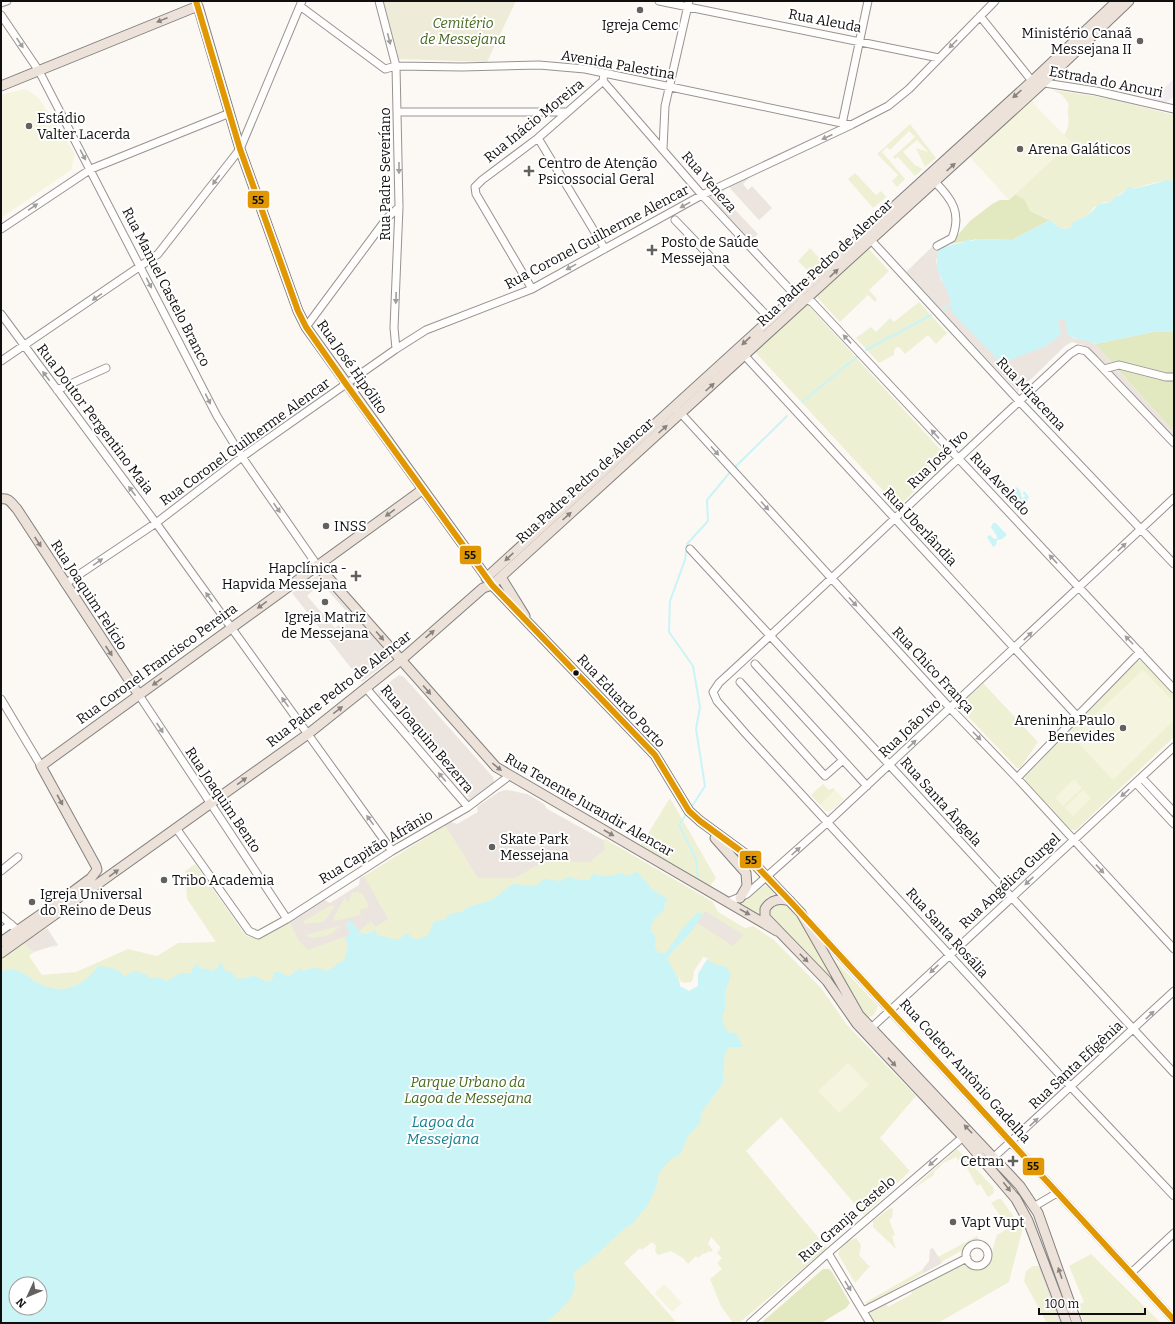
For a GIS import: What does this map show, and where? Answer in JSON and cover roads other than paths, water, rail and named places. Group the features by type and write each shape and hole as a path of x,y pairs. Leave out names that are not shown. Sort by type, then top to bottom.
{"main road":[{"name":"Rua Padre Pedro de Alencar","path":"677,409 744,356 870,239 911,197 1117,1"},
{"name":"Rua Padre Pedro de Alencar","path":"22,934 210,805 308,734 401,660 483,588 677,409 795,295 911,197 935,182 1043,83 1129,1"},
{"path":"1,86 197,3"},
{"name":"Rua José Hipólito","path":"197,3 240,149 298,311 306,326 346,384 489,582"},
{"name":"Rua Coronel Francisco Pereira","path":"41,766 422,490"},
{"name":"Rua Joaquim Felício","path":"1,499 6,498 10,500 17,509 139,695"},
{"name":"Rua Padre Pedro de Alencar","path":"489,582 502,577 535,539"},
{"name":"Rua Tenente Jurandir Alencar","path":"317,565 496,767 509,776 777,931"},
{"path":"502,577 519,604 528,623"},
{"name":"Rua Eduardo Porto","path":"489,582 654,755 681,799 700,821 745,854 767,877"},
{"path":"1,953 91,878 96,872 96,866 41,766"},
{"path":"700,821 744,868 748,880 745,891 740,898"},
{"name":"Rua Coletor Antônio Gadelha","path":"767,877 800,913"},
{"path":"790,901 777,899 770,903 765,909 765,917 827,981 852,1018 868,1031 994,1157 1035,1206 1078,1323"},
{"path":"800,913 868,1031 1004,1182 1024,1210 1067,1323"},
{"path":"1,942 22,934"}],"street":[{"path":"1,4 7,1"},
{"name":"Rua Padre Severíano","path":"379,1 396,66 399,112 399,207 394,328 396,349"},
{"name":"Rua Aleuda","path":"659,1 688,4 939,58"},
{"path":"842,124 868,1"},
{"name":"Rua Coronel Guilherme Alencar","path":"65,584 156,523 242,457 396,349 436,325 532,289 702,195 851,126 888,106 909,89 995,1"},
{"path":"1,361 158,254 240,149 301,4"},
{"name":"Avenida Palestina","path":"301,4 385,69 396,66 462,67 539,65 585,69 851,126"},
{"path":"663,149 664,112 688,4"},
{"name":"Rua Manuel Castelo Branco","path":"1,15 39,71 91,169 216,416 242,457 317,565"},
{"path":"980,16 1032,81"},
{"path":"603,81 604,73"},
{"name":"Rua Inácio Moreira","path":"532,289 476,194 476,185 538,138 603,81"},
{"name":"Rua Veneza","path":"603,81 702,195 795,295 805,299"},
{"name":"Estrada do Ancuri","path":"1032,81 1096,90 1174,109"},
{"path":"399,112 567,112"},
{"path":"1,229 91,169 230,113"},
{"path":"538,138 605,249"},
{"path":"935,182 951,198 955,219 955,230 952,238 937,246"},
{"path":"306,326 387,218 399,207"},
{"path":"675,220 770,319"},
{"name":"Rua Miracema","path":"870,239 1019,401 1174,564"},
{"name":"Rua Aveledo","path":"805,299 812,302 1174,689"},
{"name":"Rua Doutor Pergentino Maia","path":"1,314 156,523 392,851"},
{"name":"Rua José Ivo","path":"719,683 832,579 1019,401 1070,354 1078,349 1086,351 1174,443"},
{"name":"Rua Uberlândia","path":"744,356 1077,716"},
{"path":"1104,369 1119,366 1166,377 1174,377"},
{"path":"57,390 106,368"},
{"name":"Rua Chico França","path":"677,409 950,708 1017,778 1174,949"},
{"name":"Rua João Ivo","path":"728,902 740,898 767,877 828,822 1174,498"},
{"name":"Rua Santa Ângela","path":"690,549 1174,1073"},
{"path":"1017,778 1140,652"},
{"path":"755,664 867,786"},
{"path":"740,682 825,776 843,760"},
{"name":"Rua Santa Rosália","path":"719,683 713,692 717,701 949,955 1174,1196"},
{"name":"Rua Joaquim Bezerra","path":"366,688 468,807"},
{"name":"Rua Joaquim Bento","path":"139,695 210,805 287,919"},
{"path":"1,699 41,766"},
{"name":"Rua Angélica Gurgel","path":"868,1031 1174,747"},
{"name":"Rua Capitão Afrânio","path":"176,828 249,931 254,934 261,934 287,919 392,851 468,807 509,776"},
{"path":"1139,781 1174,812"},
{"path":"1139,781 1174,824"},
{"path":"1,871 18,857"},
{"name":"Rua Coletor Antônio Gadelha","path":"800,913 891,1010 1174,1320"},
{"path":"1,916 22,934"},
{"path":"1,931 11,924"},
{"name":"Rua Santa Efigênia","path":"994,1157 1174,992"},
{"name":"Rua Granja Castelo","path":"750,1323 828,1253 963,1137"},
{"path":"1035,1206 1057,1193"},
{"path":"1131,1273 1174,1233"},
{"path":"828,1253 870,1323"},
{"path":"863,1311 967,1258"}],"water":[{"path":"1168,180 1174,182 1174,332 1153,332 1095,344 1068,335 1065,319 1058,319 1061,335 1044,347 1001,363 952,312 949,295 937,266 939,248 964,242 968,239 972,241 977,239 1012,240 1050,220 1060,228 1065,229 1071,227 1073,222 1087,216 1099,204 1111,202 1115,197 1122,194 1129,186 1134,189"},
{"path":"1016,487 1020,490 1022,498 1026,496 1023,494 1024,491 1029,497 1026,503 1020,503 1022,508 1019,510 1009,499 1011,496 1016,502 1018,501 1018,498 1013,494 1013,489"},
{"path":"993,523 996,523 1007,535 1002,539 997,540 996,545 993,547 987,537 990,535 994,539 998,538 991,527"},
{"name":"Lagoa da Messejana","path":"637,872 654,891 668,899 665,903 664,910 656,917 651,926 651,933 655,935 655,948 659,953 666,953 682,929 698,912 703,914 692,931 671,953 668,958 669,962 677,976 679,983 685,985 692,984 705,959 720,966 725,966 731,974 725,994 725,1008 722,1019 725,1028 731,1034 735,1032 743,1047 728,1047 724,1059 723,1083 702,1112 700,1123 688,1136 681,1153 670,1160 659,1173 656,1188 648,1205 633,1223 573,1273 575,1281 572,1295 564,1306 547,1322 1,1323 1,971 12,969 17,970 47,987 64,989 79,984 98,966 108,967 119,971 124,976 136,971 147,975 150,979 158,977 167,981 180,973 191,973 193,967 199,963 199,969 204,968 212,971 218,967 220,962 226,971 231,972 238,979 251,977 253,975 265,981 270,981 274,976 273,972 280,972 288,977 300,968 303,971 314,968 326,971 336,966 337,963 344,961 347,949 346,936 350,935 346,923 352,921 356,928 364,934 375,930 377,935 397,940 408,933 412,938 419,939 428,935 434,921 444,920 450,914 462,912 468,907 492,900 511,885 537,885 544,879 560,881 569,877 589,880 594,873 600,876 623,873 624,875"}],"waterway":[{"path":"943,310 954,302"},
{"path":"866,350 931,315"},
{"path":"802,402 858,356"},
{"path":"734,468 787,416"},
{"path":"691,808 705,786 696,729 700,707 693,666 669,632 670,601 685,560 687,544 708,521 707,500 731,471"},
{"path":"687,813 679,825 696,859 698,879"}],"place":[{"name":"Igreja Cemc","path":"640,10"},
{"name":"Ministério Canaã Messejana II","path":"1140,41"},
{"name":"Estádio Valter Lacerda","path":"29,126"},
{"name":"Arena Galáticos","path":"1020,149"},
{"name":"Centro de Atenção Psicossocial Geral","path":"529,171"},
{"name":"Posto de Saúde Messejana","path":"652,250"},
{"name":"INSS","path":"326,526"},
{"name":"Hapclínica - Hapvida Messejana","path":"356,576"},
{"name":"Igreja Matriz de Messejana","path":"325,602"},
{"name":"Areninha Paulo Benevides","path":"1123,728"},
{"name":"Skate Park Messejana","path":"492,847"},
{"name":"Tribo Academia","path":"164,880"},
{"name":"Igreja Universal do Reino de Deus","path":"32,902"},
{"name":"Cetran","path":"1013,1161"},
{"name":"Vapt Vupt","path":"953,1222"}],"park label":[{"name":"Cemitério de Messejana","path":"463,32"},
{"name":"Parque Urbano da Lagoa de Messejana","path":"468,1090"}]}
